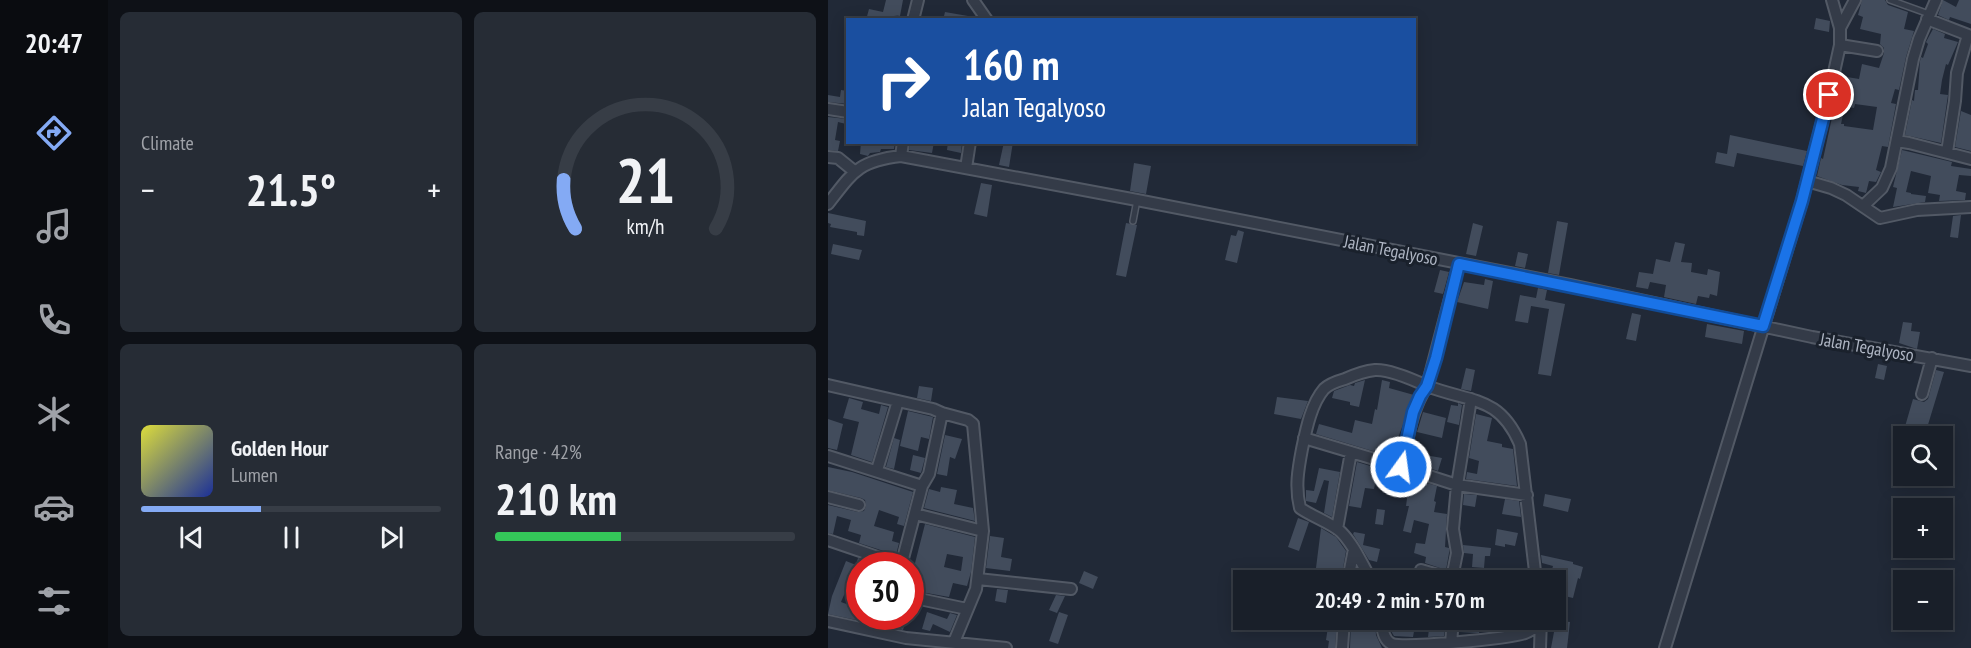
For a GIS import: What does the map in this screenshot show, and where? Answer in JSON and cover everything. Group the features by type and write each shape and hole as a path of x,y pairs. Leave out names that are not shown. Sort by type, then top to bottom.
{"street":[{"path":"914,18 918,0"},
{"path":"973,0 986,18"},
{"path":"1665,648 1807,181 1840,45 1840,28 1832,0"},
{"path":"1840,28 1854,0"},
{"path":"1863,206 1882,188 1891,168 1913,59 1936,0"},
{"path":"1928,16 1969,36 1957,73 1947,152"},
{"path":"1840,45 1877,51"},
{"path":"828,109 846,112"},
{"path":"1897,141 1971,159"},
{"path":"828,204 854,171 879,158 901,156 903,144"},
{"path":"966,168 970,144"},
{"name":"Jalan Tegalyoso","path":"901,156 1137,200 1812,337 1971,366"},
{"path":"828,157 838,158 854,171"},
{"path":"1807,181 1831,188 1880,218 1917,210 1971,207"},
{"path":"1401,467 1413,412 1427,386 1459,264"},
{"path":"1922,394 1932,358"},
{"path":"1366,570 1354,549 1337,528 1312,517 1300,508 1296,492 1304,438 1314,407 1325,389 1337,381 1377,369 1403,376 1447,394 1471,399 1498,411 1509,421 1520,444 1535,570"},
{"path":"828,385 933,409 968,420 974,425 983,531 976,589 954,642"},
{"path":"1454,570 1457,553 1453,529 1457,485 1471,399"},
{"path":"877,470 898,401"},
{"path":"905,552 922,486 929,474 942,413"},
{"path":"1304,438 1457,485 1527,495"},
{"path":"1337,528 1351,452"},
{"path":"828,456 922,486"},
{"path":"828,497 859,505"},
{"path":"915,514 983,531"},
{"path":"828,540 863,552"},
{"path":"1350,570 1354,549"},
{"path":"978,579 1071,589"},
{"path":"924,600 967,609"},
{"path":"828,621 885,632 905,643 954,642 1006,648"},
{"path":"1342,648 1343,630"},
{"path":"1383,630 1384,635 1391,644 1419,647 1525,633 1529,630"},
{"path":"1451,643 1452,630"},
{"path":"1540,648 1541,630"}],"lane":[{"path":"1890,0 1928,16"},
{"path":"1133,221 1137,200"}],"building":[{"path":"886,0 903,0 900,16 894,15 901,18 867,18 869,9 883,12"},
{"path":"1862,0 1885,0 1888,5 1908,12 1904,29 1914,31 1899,90 1895,89 1891,103 1896,104 1888,147 1882,146 1876,170 1881,172 1876,182 1869,181 1866,193 1858,191 1859,187 1842,185 1817,176 1821,158 1823,159 1841,76 1859,79 1862,64 1879,68 1884,53 1884,48 1880,44 1881,34 1860,29 1863,17 1858,15","holes":["1855,104 1877,107 1873,130 1841,124 1845,106 1854,108"]},
{"path":"1943,0 1956,7 1959,0 1971,0 1971,24 1950,17 1949,20 1938,15"},
{"path":"945,12 968,16 968,18 944,18"},
{"path":"1816,18 1830,21 1829,32 1814,29"},
{"path":"1933,29 1945,34 1944,38 1958,42 1948,65 1946,64 1942,80 1940,94 1948,95 1941,143 1905,135 1912,100 1914,101 1915,90 1918,90 1921,57 1923,58 1928,44 1926,42"},
{"path":"841,90 846,91 846,104 828,102 828,95 840,97"},
{"path":"1961,111 1971,115 1971,151 1955,147"},
{"path":"828,117 846,119 846,124 838,122 835,140 840,141 838,151 828,150"},
{"path":"1730,135 1807,151 1803,166 1737,153 1734,167 1715,163 1717,152 1727,154"},
{"path":"861,144 895,144 894,149 881,149 880,152 870,153 868,156 860,154"},
{"path":"910,144 934,144 932,153 909,150"},
{"path":"948,144 962,144 961,153 947,150"},
{"path":"1004,144 1013,144 1009,167 999,165"},
{"path":"1902,150 1952,162 1951,166 1971,169 1971,176 1959,175 1956,191 1966,193 1965,200 1939,201 1940,195 1928,193 1931,176 1911,171 1906,192 1926,196 1925,202 1893,207 1897,188 1893,187"},
{"path":"1134,163 1151,166 1146,194 1130,191"},
{"path":"981,183 992,185 987,217 974,214"},
{"path":"828,213 866,221 864,236 857,235 857,232 830,227"},
{"path":"1961,215 1958,238 1950,237 1953,216"},
{"path":"1557,221 1568,223 1559,275 1548,273"},
{"path":"1126,223 1137,225 1126,277 1116,275"},
{"path":"1473,223 1483,226 1476,256 1466,254"},
{"path":"1238,230 1244,232 1237,263 1225,260 1231,235 1236,236"},
{"path":"1675,242 1685,244 1681,262 1692,263 1691,272 1707,275 1708,269 1720,272 1717,296 1710,294 1709,298 1698,296 1696,304 1664,297 1666,285 1650,282 1648,289 1636,287 1639,272 1653,274 1656,259 1670,262"},
{"path":"833,244 862,250 859,260 831,254"},
{"path":"1518,252 1528,254 1525,268 1515,266"},
{"path":"1440,270 1449,272 1443,294 1434,292"},
{"path":"1485,279 1493,281 1488,309 1457,302 1464,282 1484,285"},
{"path":"1538,288 1547,290 1545,300 1565,304 1551,376 1538,374 1549,309 1531,306 1528,323 1515,321 1520,295 1536,298"},
{"path":"1632,313 1641,315 1636,341 1626,339"},
{"path":"1903,322 1912,323 1911,331 1920,332 1917,349 1899,343"},
{"path":"1707,324 1744,331 1742,344 1705,337"},
{"path":"1878,364 1887,366 1884,380 1875,378"},
{"path":"1466,368 1475,370 1471,391 1461,389"},
{"path":"1936,370 1944,372 1928,426 1905,426 1913,399 1924,402 1928,399"},
{"path":"1365,380 1359,407 1350,405 1350,402 1332,398 1334,391 1350,385 1354,386 1355,383"},
{"path":"1382,380 1390,382 1389,388 1414,395 1398,438 1396,458 1316,434 1319,424 1352,433 1355,420 1372,424"},
{"path":"919,386 933,388 931,401 917,398"},
{"path":"1277,397 1308,401 1301,419 1274,414"},
{"path":"849,398 863,402 861,409 879,414 881,405 888,407 872,462 851,455 859,422 843,418"},
{"path":"1458,403 1462,405 1459,425 1447,422 1451,405 1458,406"},
{"path":"908,411 933,417 929,439 921,437 918,451 900,446"},
{"path":"1423,412 1446,418 1442,438 1417,432"},
{"path":"1476,414 1492,418 1487,441 1513,449 1517,486 1466,479 1467,472 1477,474 1479,461 1469,458"},
{"path":"828,419 843,424 837,450 828,448"},
{"path":"945,435 962,439 955,459 950,457 947,476 937,474"},
{"path":"894,438 900,440 894,469 886,467"},
{"path":"913,455 925,458 921,473 910,470"},
{"path":"1425,455 1442,458 1438,471 1423,466"},
{"path":"1357,462 1437,486 1434,512 1447,514 1445,547 1449,548 1449,553 1446,570 1425,563 1426,557 1414,553 1416,543 1425,544 1429,524 1414,520 1411,533 1403,531 1409,506 1406,506 1408,491 1375,484 1374,489 1365,488 1361,508 1349,506"},
{"path":"828,467 852,472 913,492 904,526 897,524 899,517 879,510 874,526 894,532 892,541 899,543 897,552 887,552 859,543 861,535 848,531 851,520 837,516 833,534 828,533 828,505 858,512 864,511 866,506 865,500 861,498 828,490"},
{"path":"1319,468 1340,472 1332,517 1324,513 1329,481 1324,480 1316,503 1306,501 1306,490 1314,491"},
{"path":"941,487 957,490 954,504 973,508 975,521 924,508 929,489 940,492"},
{"path":"1464,494 1477,495 1475,507 1463,505"},
{"path":"1545,494 1571,499 1568,512 1543,506"},
{"path":"1505,499 1519,501 1521,517 1502,514"},
{"path":"1377,509 1385,510 1383,525 1375,524"},
{"path":"1298,518 1309,522 1299,551 1288,547"},
{"path":"925,524 975,537 967,586 953,583 949,597 924,593 924,552 918,552","holes":["947,554 963,557 961,571 944,567"]},
{"path":"1321,528 1336,537 1346,551 1343,570 1316,570"},
{"path":"1497,529 1518,533 1515,546 1495,545"},
{"path":"1354,532 1365,534 1363,545 1380,549 1377,562 1369,560 1353,534"},
{"path":"990,536 1004,538 1001,557 1012,559 1010,571 986,568"},
{"path":"1463,545 1491,548 1490,556 1485,556 1484,568 1472,567 1473,554 1464,553"},
{"path":"1541,555 1573,562 1583,567 1573,598 1566,596 1566,570 1552,570 1553,566 1542,563"},
{"path":"846,561 846,590 841,602 846,604 846,618 828,614 832,596"},
{"path":"1084,571 1098,577 1093,589 1079,583"},
{"path":"997,589 1008,590 1006,603 995,601"},
{"path":"1056,595 1065,596 1057,613 1049,610"},
{"path":"927,612 947,619 950,613 957,615 950,632 933,624 930,631 924,630"},
{"path":"1059,612 1068,615 1058,644 1049,641"},
{"path":"1566,622 1570,622 1567,648 1551,648 1554,632 1550,632 1550,630 1566,630"},
{"path":"1328,630 1336,630 1335,648 1328,648 1329,641 1326,640"},
{"path":"1351,630 1376,630 1382,648 1350,648"},
{"path":"1414,630 1413,637 1394,636 1391,631"},
{"path":"1429,630 1445,630 1444,636 1428,637"},
{"path":"1460,630 1479,630 1479,633 1460,632"}],"route":[{"path":"1401,467 1413,412 1427,386 1436,358 1459,264 1571,285 1763,326 1802,201 1829,95"}]}
